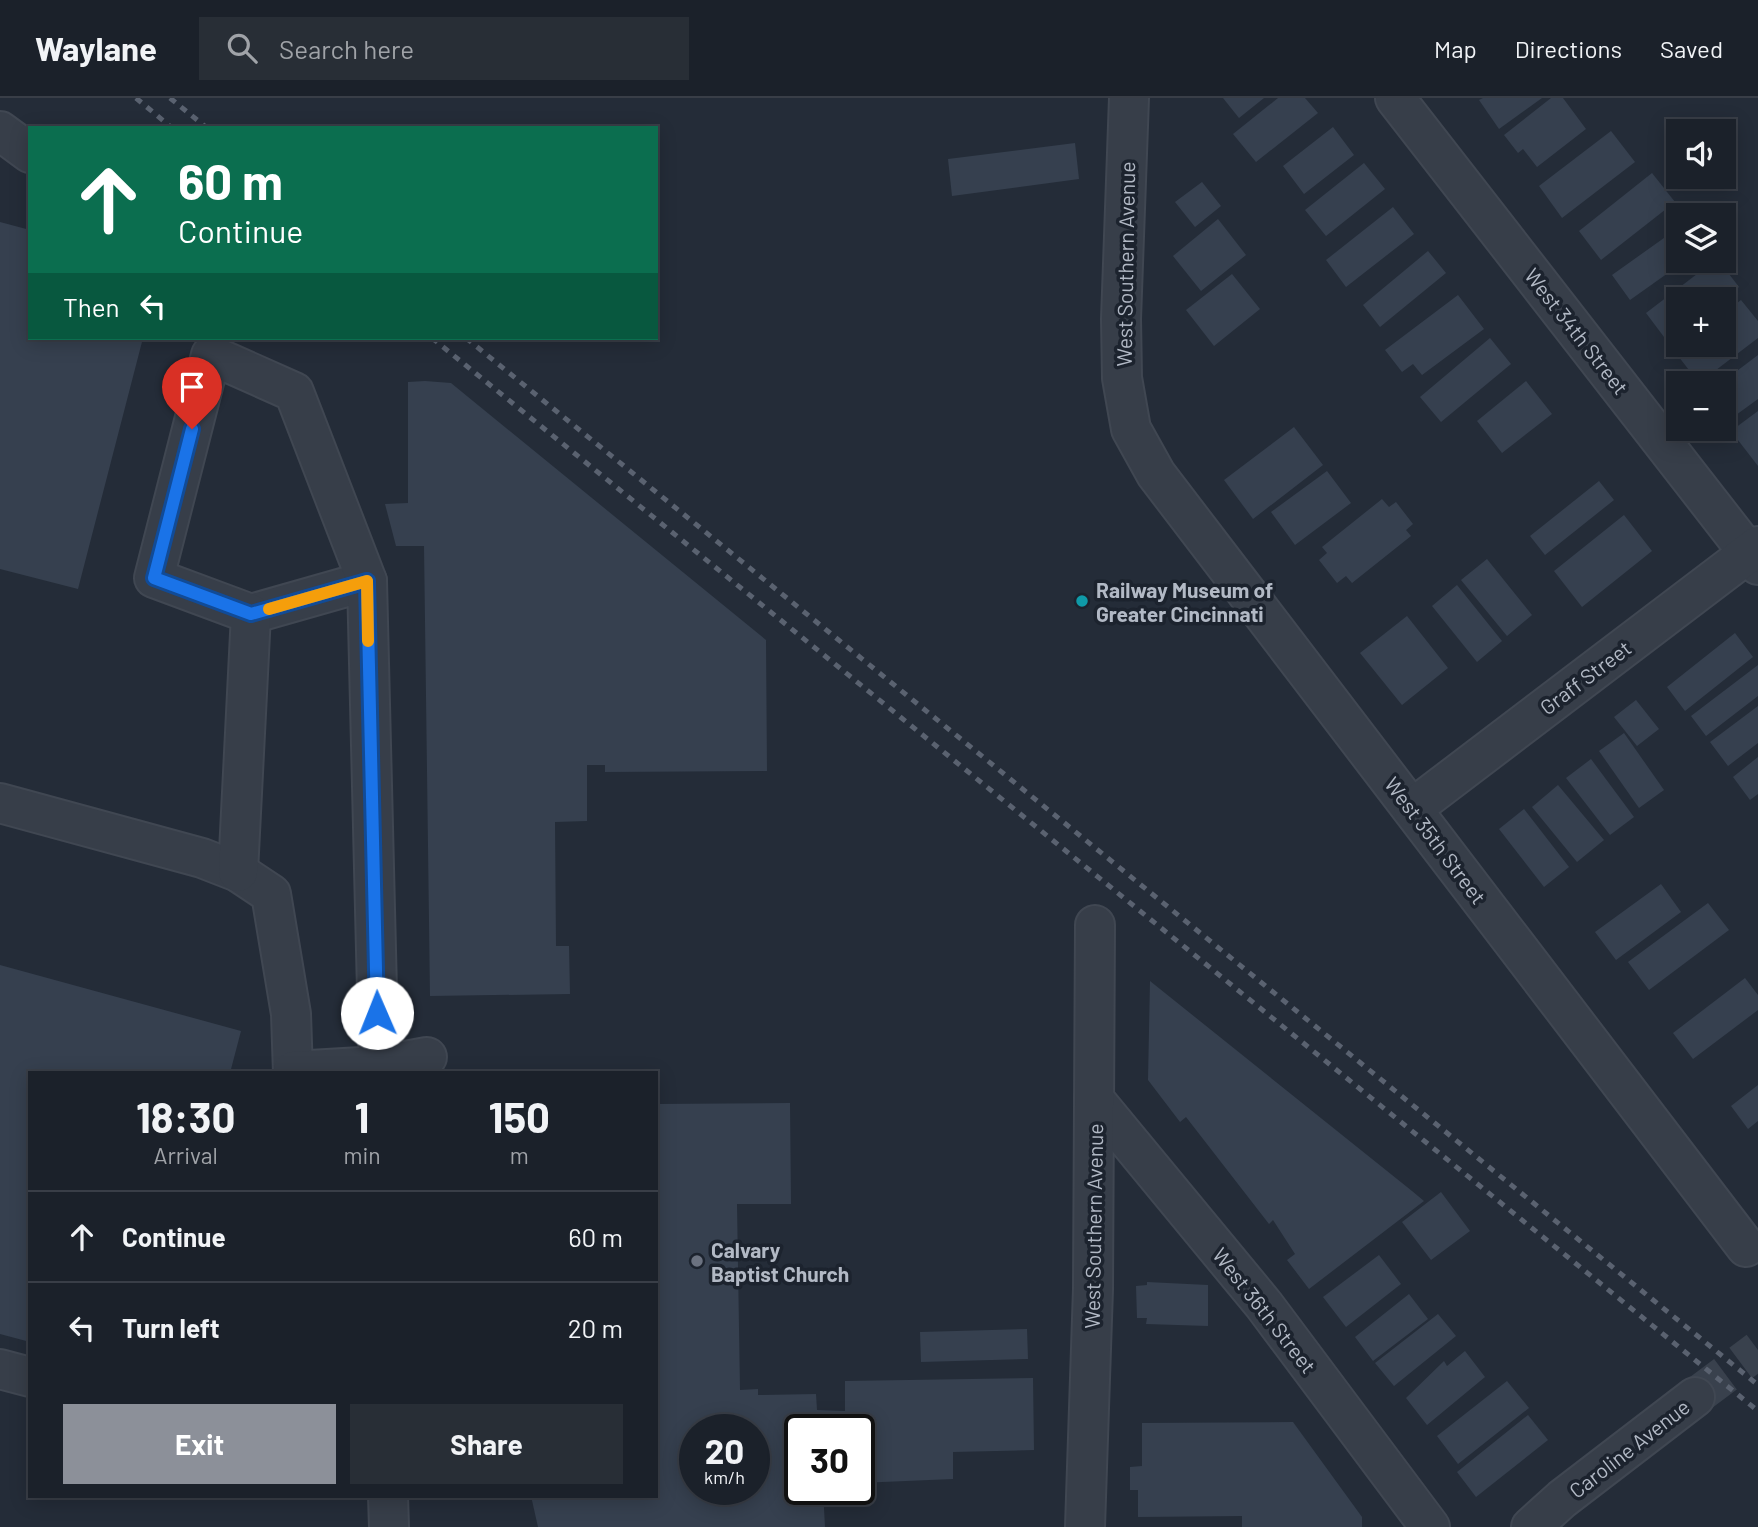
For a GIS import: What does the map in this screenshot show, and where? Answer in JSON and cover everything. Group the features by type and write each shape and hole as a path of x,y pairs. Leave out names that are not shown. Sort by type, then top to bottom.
{"street":[{"name":"West Southern Avenue","path":"1129,98 1121,319 1122,378 1131,429"},
{"name":"West 34th Street","path":"1395,98 1755,555"},
{"path":"0,131 28,152"},
{"path":"367,581 251,614 154,578 212,347 294,392 367,581 378,1069"},
{"name":"West 35th Street","path":"1131,429 1156,474 1746,1247"},
{"name":"Graff Street","path":"1413,808 1755,555"},
{"path":"238,872 251,614"},
{"path":"0,803 202,858 238,872 271,894 291,1014 293,1071"},
{"name":"West Southern Avenue","path":"1085,1527 1093,1289 1096,925"},
{"path":"321,1071 378,1069 427,1057"},
{"name":"West 36th Street","path":"1094,1099 1264,1305 1430,1527"},
{"path":"0,1369 28,1376"},
{"name":"Caroline Avenue","path":"1531,1527 1562,1499 1695,1397"},
{"path":"388,1498 389,1527"}],"building":[{"path":"1223,98 1264,98 1239,118"},
{"path":"1278,98 1305,98 1318,113 1256,162 1233,134"},
{"path":"1542,98 1499,129 1479,100"},
{"path":"1551,98 1563,98 1586,129 1537,167 1523,149 1518,153 1504,135"},
{"path":"1333,127 1354,155 1304,194 1283,166"},
{"path":"1611,131 1635,162 1562,218 1539,186"},
{"path":"1075,143 1079,179 952,196 948,159"},
{"path":"1364,163 1385,189 1326,236 1305,210"},
{"path":"1652,173 1675,202 1666,203 1666,209 1601,260 1579,231"},
{"path":"1202,182 1221,206 1195,227 1175,202"},
{"path":"1393,207 1414,234 1346,287 1326,260"},
{"path":"1218,219 1246,255 1201,291 1173,256"},
{"path":"0,222 28,229 28,340 142,340 78,589 0,569"},
{"path":"1666,237 1668,273 1630,300 1612,275"},
{"path":"1428,251 1446,273 1380,327 1363,305"},
{"path":"1698,273 1728,273 1739,287 1736,289 1736,287 1680,287"},
{"path":"1232,274 1260,309 1214,346 1186,310"},
{"path":"1458,295 1484,329 1422,375 1413,364 1402,372 1385,350"},
{"path":"1666,298 1666,340 1646,313"},
{"path":"1741,300 1758,321 1758,338 1736,355 1736,304"},
{"path":"1490,338 1511,364 1441,422 1420,397"},
{"path":"1758,355 1758,399 1736,415 1736,372"},
{"path":"1679,357 1733,357 1715,371 1690,371"},
{"path":"1526,381 1552,414 1502,453 1477,421"},
{"path":"408,382 451,383 766,640 767,771 605,772 605,765 587,765 587,821 555,822 556,946 569,946 570,994 430,996 424,546 396,546 385,504 408,503"},
{"path":"1758,411 1758,466 1736,437 1736,427"},
{"path":"1294,427 1323,465 1253,519 1224,480"},
{"path":"1327,471 1351,503 1295,545 1271,512"},
{"path":"1599,481 1614,500 1545,555 1530,536"},
{"path":"1382,499 1389,507 1396,502 1413,524 1406,530 1411,536 1352,583 1346,576 1337,583 1319,560 1327,553 1322,547"},
{"path":"1624,515 1652,551 1582,607 1554,571"},
{"path":"1487,559 1532,615 1507,636 1461,580"},
{"path":"1457,585 1502,641 1477,662 1432,606"},
{"path":"1407,616 1448,668 1402,705 1360,653"},
{"path":"1735,633 1753,657 1685,711 1667,687"},
{"path":"1758,665 1758,696 1706,736 1691,716"},
{"path":"1636,700 1659,729 1637,746 1614,717"},
{"path":"1758,706 1758,743 1728,766 1710,742"},
{"path":"1624,733 1664,790 1639,808 1599,751"},
{"path":"1758,757 1758,794 1750,800 1733,777"},
{"path":"1591,759 1634,817 1610,835 1566,778"},
{"path":"1558,785 1604,840 1577,862 1532,807"},
{"path":"1524,809 1569,867 1544,887 1499,829"},
{"path":"1661,884 1681,912 1616,960 1595,932"},
{"path":"1708,903 1729,930 1649,990 1628,962"},
{"path":"0,965 241,1031 231,1071 28,1071 28,1341 0,1334"},
{"path":"1745,978 1758,995 1758,1010 1693,1059 1673,1033"},
{"path":"1150,981 1424,1201 1309,1289 1287,1260 1295,1254 1273,1220 1269,1224 1186,1117 1180,1122 1148,1080"},
{"path":"1758,1085 1758,1121 1748,1129 1731,1106"},
{"name":"Calvary Baptist Church","path":"790,1103 791,1204 737,1204 740,1390 758,1389 758,1395 816,1394 817,1410 845,1411 845,1381 1033,1378 1034,1450 953,1452 953,1479 875,1482 875,1414 784,1414 784,1505 824,1505 825,1527 538,1527 531,1498 658,1498 658,1104"},
{"path":"1441,1192 1470,1231 1431,1260 1402,1222"},
{"path":"1379,1255 1401,1284 1346,1327 1323,1297"},
{"path":"1147,1282 1208,1285 1208,1326 1146,1324 1147,1318 1137,1318 1136,1286 1147,1285"},
{"path":"1409,1294 1428,1319 1373,1361 1355,1337"},
{"path":"1438,1314 1456,1336 1394,1386 1375,1363"},
{"path":"1027,1329 1028,1359 921,1362 920,1332"},
{"path":"1465,1351 1485,1377 1427,1425 1406,1398 1444,1361 1447,1366"},
{"path":"1507,1381 1529,1408 1458,1464 1437,1436"},
{"path":"1528,1415 1548,1440 1476,1497 1457,1472"},
{"path":"1293,1422 1362,1517 1362,1527 1242,1527 1242,1516 1138,1517 1138,1490 1130,1490 1130,1467 1142,1466 1142,1423"}],"tunnel":[{"path":"1695,1397 1758,1350"}],"railway":[{"path":"136,98 170,126"},
{"path":"170,98 205,126"},
{"path":"434,340 1758,1411"},
{"path":"468,340 1758,1385"}],"slow traffic":[{"path":"269,609 367,581 368,641"}],"place":[{"name":"Railway Museum of Greater Cincinnati","path":"1082,601"},
{"name":"Calvary Baptist Church","path":"697,1261"}],"route":[{"path":"192,429 154,578 251,614 367,581 377,1013"}]}
